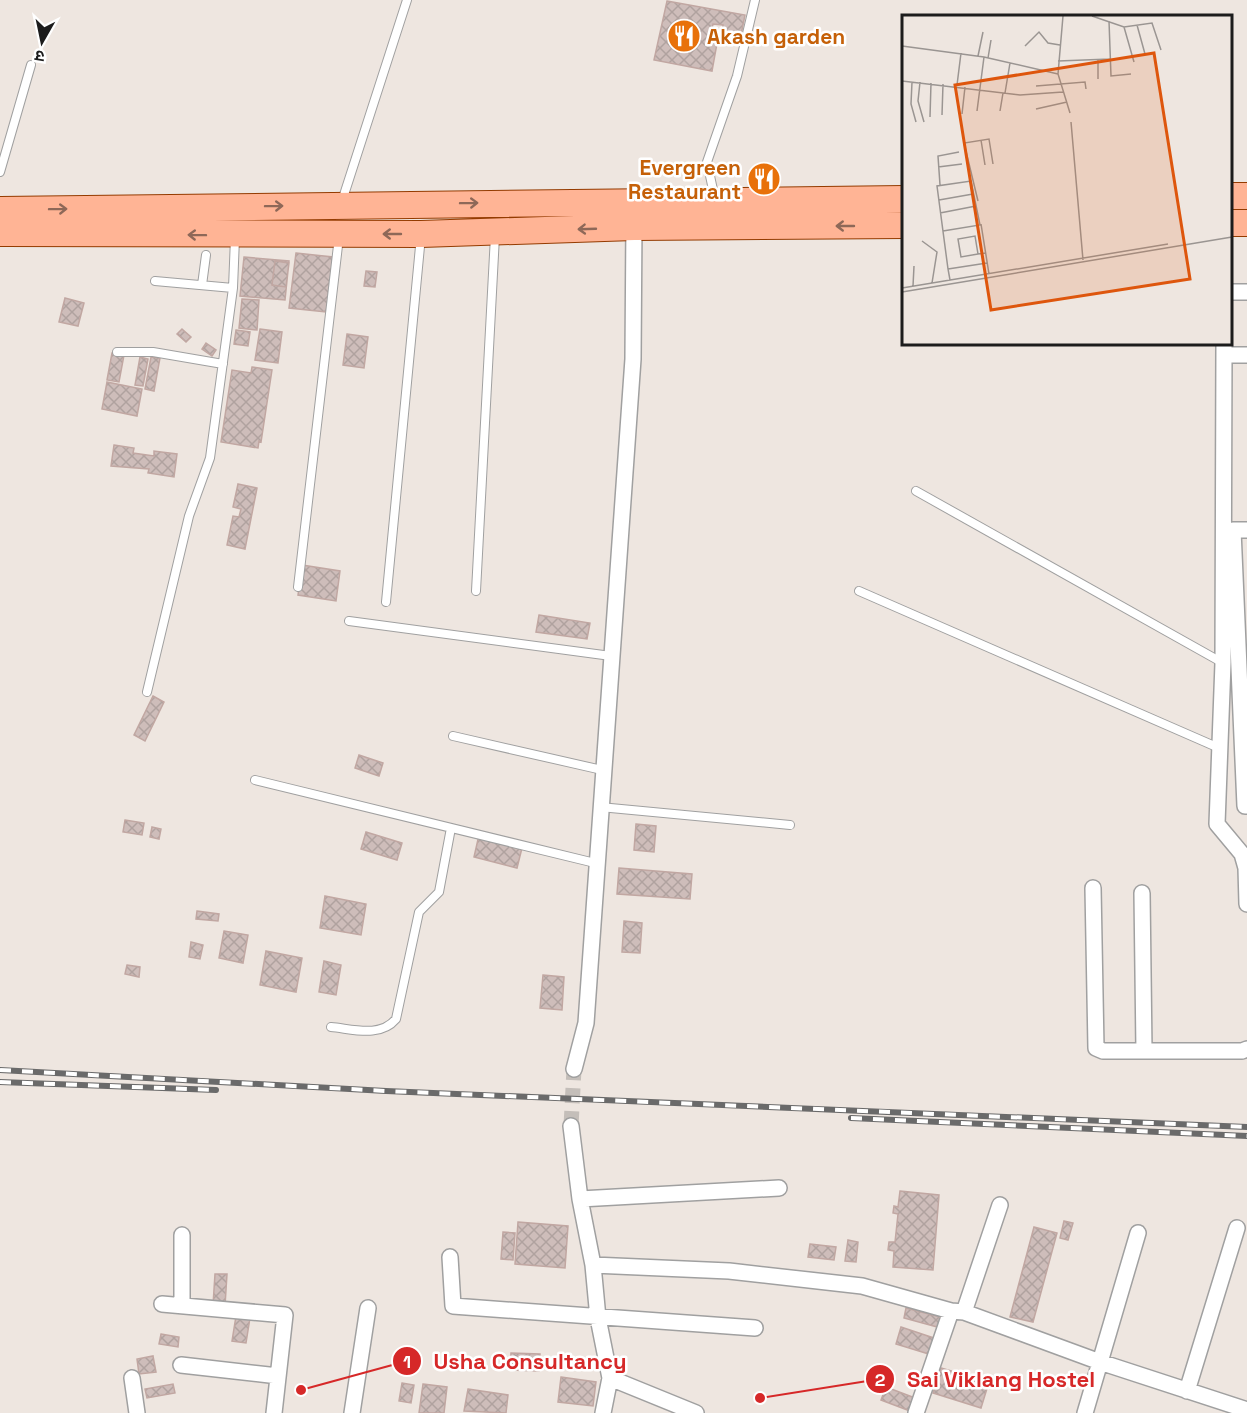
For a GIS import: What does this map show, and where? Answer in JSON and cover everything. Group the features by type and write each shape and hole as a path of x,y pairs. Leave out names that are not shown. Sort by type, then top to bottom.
{"main road":[{"path":"0,210 902,199"},
{"path":"0,233 421,234 634,227 902,225"}],"street":[{"path":"574,1069 585,1023 633,359 633,201"},
{"path":"1247,355 1224,349 1223,663 1217,824 1242,854 1246,868 1247,904"},
{"path":"1247,530 1233,530 1243,648 1247,806"},
{"path":"1093,888 1094,1044 1103,1051 1242,1051 1247,1049"},
{"path":"1142,893 1144,1051"},
{"path":"571,1126 580,1199 593,1265 598,1318 610,1378 603,1413"},
{"path":"580,1199 779,1188"},
{"path":"916,1413 1000,1205"},
{"path":"1187,1391 1237,1228"},
{"path":"1085,1413 1138,1233"},
{"path":"182,1236 182,1306"},
{"path":"450,1257 453,1306 755,1328"},
{"path":"593,1265 729,1271 862,1286 957,1312 1239,1410"},
{"path":"162,1304 285,1315 274,1413"},
{"path":"352,1413 368,1308"},
{"path":"181,1365 278,1376"},
{"path":"132,1378 136,1413"},
{"path":"610,1378 696,1413"}],"lane":[{"path":"341,205 407,0"},
{"path":"715,200 707,162 737,76 755,0"},
{"path":"0,172 31,65"},
{"path":"476,591 496,231"},
{"path":"298,587 339,233"},
{"path":"386,602 421,234"},
{"path":"147,692 189,516 210,458 233,288 236,235"},
{"path":"202,285 206,255"},
{"path":"155,281 233,288"},
{"path":"117,352 153,352 222,364"},
{"path":"916,491 1223,663"},
{"path":"859,591 1219,748"},
{"path":"349,621 611,656"},
{"path":"453,736 602,770"},
{"path":"255,780 595,863"},
{"path":"600,807 790,825"},
{"path":"331,1027 377,1031 390,1025 396,1018 419,912 439,892 451,828"}],"building":[{"name":"Akash garden","path":"667,1 745,15 741,35 722,32 723,25 713,24 710,37 718,38 712,71 654,60"},
{"path":"296,253 333,257 326,312 289,308"},
{"path":"244,257 289,261 285,300 240,296"},
{"path":"275,261 289,263 286,287 272,285"},
{"path":"366,271 377,272 375,287 364,286"},
{"path":"65,298 84,303 78,326 59,322"},
{"path":"242,299 259,300 257,330 239,328"},
{"path":"182,329 191,337 186,342 177,334"},
{"path":"260,329 282,332 278,363 255,360"},
{"path":"236,330 250,332 248,346 234,344"},
{"path":"347,334 368,337 364,368 343,365"},
{"path":"206,343 216,350 212,356 202,349"},
{"path":"112,353 124,355 119,382 107,380"},
{"path":"140,357 148,359 143,386 135,385"},
{"path":"151,357 160,358 154,391 145,389"},
{"path":"252,367 272,370 261,442 259,441 258,448 221,442 232,370 251,373"},
{"path":"107,382 142,389 137,416 102,409"},
{"path":"114,445 134,448 133,453 154,456 154,451 177,454 174,477 148,473 149,469 111,466"},
{"path":"238,484 257,488 245,549 227,545 233,516 239,517 241,509 233,507"},
{"path":"302,565 340,571 336,601 298,595"},
{"path":"539,615 590,623 587,639 536,632"},
{"path":"153,696 164,702 145,741 134,735"},
{"path":"359,755 383,763 379,776 355,768"},
{"path":"125,820 144,823 142,835 123,832"},
{"path":"636,824 656,826 654,852 634,850"},
{"path":"152,827 161,829 159,839 150,837"},
{"path":"366,832 402,843 397,860 361,849"},
{"path":"479,835 522,848 517,868 474,857"},
{"path":"619,868 692,874 690,899 617,894"},
{"path":"325,896 366,904 361,935 320,928"},
{"path":"197,911 219,914 218,921 196,919"},
{"path":"624,921 642,923 640,953 622,952"},
{"path":"224,931 248,935 243,963 219,958"},
{"path":"191,942 203,945 200,959 189,957"},
{"path":"266,951 302,958 296,992 260,985"},
{"path":"324,961 341,965 336,995 319,992"},
{"path":"127,965 140,967 139,977 125,974"},
{"path":"543,975 564,977 562,1010 540,1008"},
{"path":"900,1191 939,1195 933,1270 893,1267 894,1251 888,1250 889,1242 895,1242 898,1214 893,1213 894,1206 898,1207"},
{"path":"1064,1221 1073,1223 1068,1240 1060,1238"},
{"path":"518,1222 568,1226 565,1268 515,1264"},
{"path":"1034,1227 1057,1233 1033,1322 1010,1317"},
{"path":"503,1232 515,1233 513,1260 501,1259"},
{"path":"848,1240 858,1242 856,1262 845,1261"},
{"path":"810,1244 836,1247 834,1260 808,1257"},
{"path":"215,1274 227,1274 225,1306 213,1305"},
{"path":"906,1308 944,1318 941,1328 904,1318"},
{"path":"236,1316 250,1318 246,1343 232,1341"},
{"path":"901,1327 937,1339 932,1355 896,1344"},
{"path":"161,1334 179,1337 178,1347 159,1344"},
{"path":"511,1353 540,1354 539,1371 510,1370"},
{"path":"153,1356 156,1372 139,1374 137,1359"},
{"path":"941,1368 989,1382 981,1408 933,1393"},
{"path":"561,1377 596,1382 593,1406 558,1402"},
{"path":"402,1383 414,1385 411,1403 399,1401"},
{"path":"173,1384 175,1393 147,1398 145,1389"},
{"path":"423,1384 447,1387 444,1413 419,1413"},
{"path":"886,1387 915,1398 910,1411 881,1400"},
{"path":"468,1389 508,1395 506,1413 464,1411"}],"tunnel":[{"path":"571,1126 574,1069"}],"railway":[{"path":"0,1070 386,1091 1247,1127"},
{"path":"0,1082 216,1090"},
{"path":"851,1118 1247,1136"}],"place":[{"name":"Akash garden","path":"684,36"},
{"name":"Evergreen Restaurant","path":"764,179"},
{"name":"Usha Consultancy","path":"301,1390"},
{"name":"Sai Viklang Hostel","path":"760,1398"}]}
